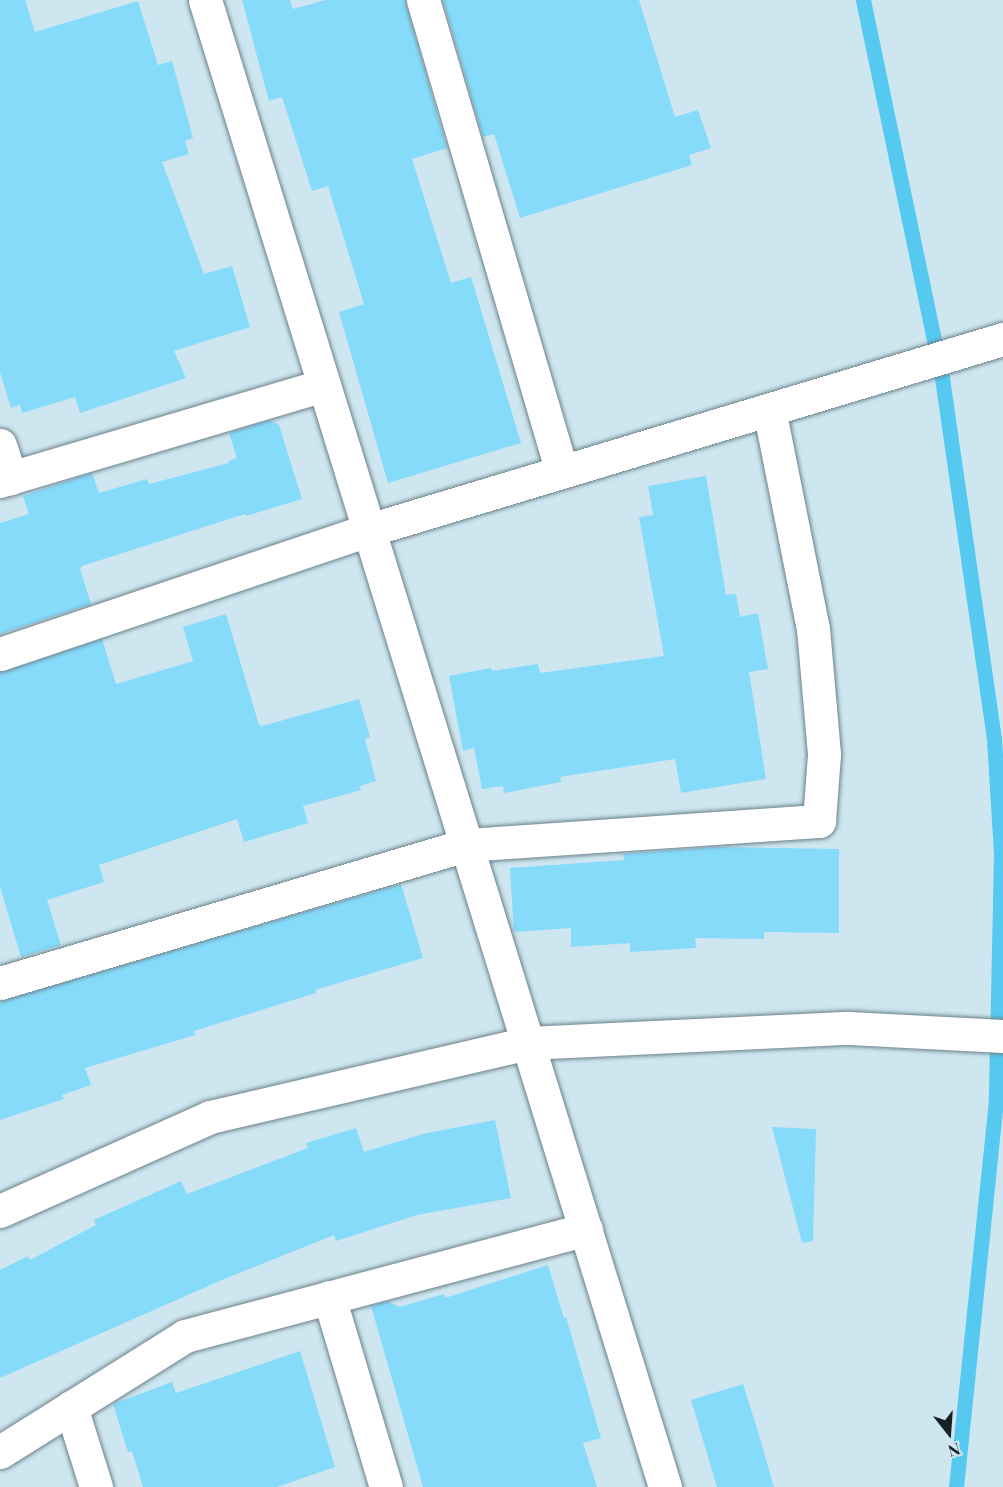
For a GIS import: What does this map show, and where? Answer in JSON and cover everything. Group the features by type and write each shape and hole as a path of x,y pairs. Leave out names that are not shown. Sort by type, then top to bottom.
{"street":[{"path":"205,0 665,1487"},
{"path":"423,0 562,472"},
{"path":"0,654 369,530 1003,339"},
{"path":"0,445 5,479 324,385"},
{"path":"0,982 466,845 819,821 824,754 813,629 769,409"},
{"path":"0,1211 210,1117 527,1042 849,1028 1003,1036"},
{"path":"0,1452 185,1336 586,1229"},
{"path":"329,1298 386,1487"},
{"path":"71,1407 96,1487"}],"building":[{"path":"0,0 25,0 35,32 138,1 158,65 172,61 193,138 185,141 189,154 162,162 204,274 232,266 250,327 174,351 186,378 80,413 75,397 22,413 20,405 11,408 0,372"},
{"path":"242,0 290,0 293,9 326,0 405,0 447,148 412,159 451,283 471,277 521,443 388,483 339,312 364,304 328,186 312,191 282,97 269,101"},
{"path":"443,0 639,0 675,117 698,110 711,148 689,155 692,165 520,218 494,134 483,137"},
{"path":"270,420 279,425 302,499 246,516 245,514 82,566 80,569 91,604 0,634 0,523 29,514 23,496 92,473 99,493 147,479 149,484 229,463 228,461 237,458 229,433"},
{"path":"706,476 726,595 736,594 740,617 758,613 768,669 749,672 766,779 681,793 675,759 560,777 561,782 504,793 503,786 482,789 474,748 463,751 449,676 491,668 492,671 538,664 540,673 664,656 639,517 653,515 648,486"},
{"path":"226,614 259,725 359,699 370,737 365,739 376,781 360,786 361,790 303,806 308,823 244,842 237,819 99,865 104,882 47,900 61,945 21,957 0,887 0,672 102,639 116,684 193,661 183,627"},
{"path":"716,847 839,849 839,933 764,932 764,939 695,938 696,948 630,952 630,943 571,947 571,928 514,932 510,868 624,860 623,854"},
{"path":"401,884 423,958 315,990 316,993 194,1031 195,1035 85,1068 91,1085 62,1095 64,1099 0,1120 0,1001"},
{"path":"495,1120 511,1198 417,1215 336,1241 334,1235 224,1279 0,1378 0,1270 28,1256 30,1260 96,1225 94,1220 181,1181 187,1194 308,1148 306,1143 356,1128 364,1152 423,1134"},
{"path":"772,1127 816,1129 813,1241 802,1243"},
{"path":"548,1265 564,1318 566,1317 601,1438 583,1443 597,1487 423,1487 371,1306 388,1301 399,1307 444,1294 445,1298"},
{"path":"300,1351 335,1467 277,1487 143,1487 132,1451 128,1452 113,1404 172,1382 176,1393"},
{"path":"743,1384 774,1487 717,1487 691,1400"}],"waterway":[{"path":"863,0 942,378 994,739 1001,854 996,1100 956,1487"}]}
